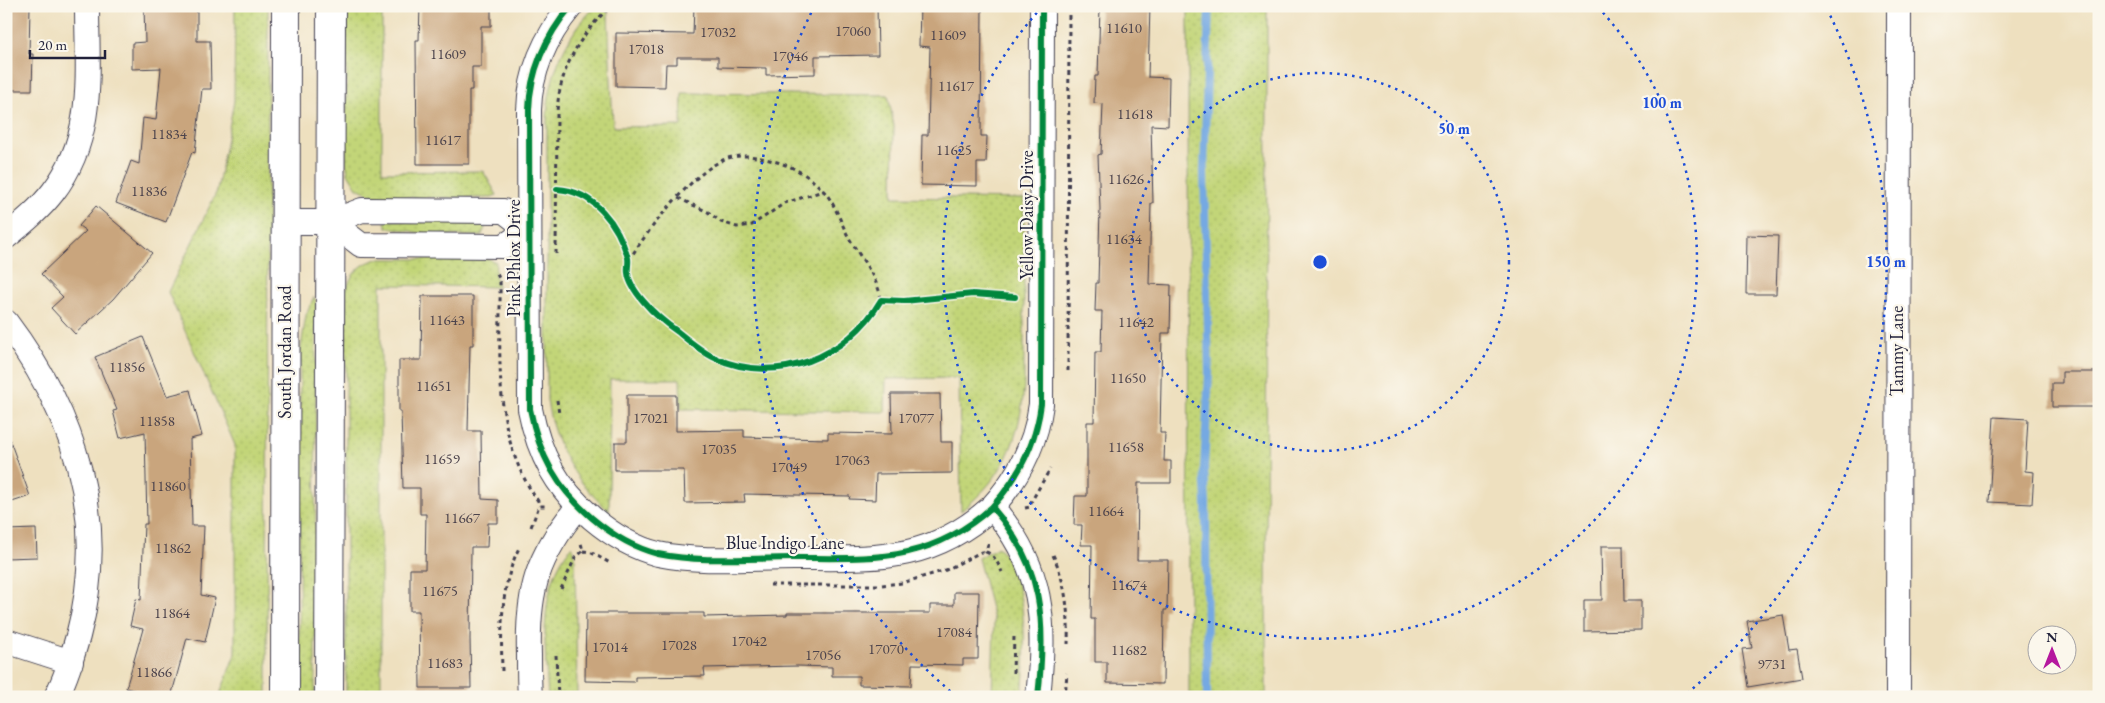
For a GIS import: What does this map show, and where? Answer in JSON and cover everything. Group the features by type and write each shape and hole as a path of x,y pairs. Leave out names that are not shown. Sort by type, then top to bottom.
{"main road":[{"name":"South Jordan Road","path":"285,697 286,6"},
{"path":"329,697 331,6"}],"street":[{"path":"6,237 40,207 54,191 67,168 82,134 88,94 87,6"},
{"name":"Pink Phlox Drive","path":"571,6 548,38 530,92 530,409 537,439 549,467 566,493 578,506"},
{"name":"Yellow Daisy Drive","path":"992,507 1010,486 1027,456 1036,431 1041,404 1042,6"},
{"name":"Tammy Lane","path":"1898,697 1899,6"},
{"path":"286,222 331,222 362,210 504,211 529,230 504,246 361,246 331,222"},
{"path":"6,322 35,363 54,397 75,451 85,486 90,530 88,581 81,624 71,662 56,697"},
{"path":"530,697 528,643 530,598 537,574 548,550 578,506"},
{"name":"Blue Indigo Lane","path":"578,506 601,526 628,542 655,553 698,558 866,558 903,554 922,550 957,534 992,507"},
{"path":"992,507 1019,544 1039,598 1042,628 1038,697"},
{"path":"6,641 71,662"}],"path":[{"path":"556,257 557,106 561,83 577,44 592,24 611,6"},
{"path":"557,189 574,191 595,204 617,231 629,260 628,274 633,286 639,297 658,318 709,354 742,366 779,368 799,365 822,357 851,336 873,312 881,300 878,287 823,190 812,180 792,168 764,158 737,156 725,159 712,167 678,198 652,227 629,260"},
{"path":"678,198 708,212 721,222 738,227 752,225 785,203 823,190"},
{"path":"881,300 917,300 973,294 1015,297"},
{"path":"556,391 560,418"},
{"path":"560,593 574,558 583,551 581,541"},
{"path":"988,544 986,552 991,554 996,560 1004,578"},
{"path":"1013,677 1014,630"},
{"path":"556,652 558,697"}],"green space":[{"path":"235,6 268,6 267,697 219,697 235,654 235,445 168,292 217,191 234,101"},
{"path":"347,6 382,6 382,172 483,171 497,195 488,198 376,197 357,188 348,173 346,163"},
{"path":"596,6 605,6 608,13 613,127 681,126 682,93 888,95 894,126 893,197 1024,199 1024,386 1019,424 1014,440 999,471 976,498 961,511 959,378 886,379 885,412 681,409 680,379 610,379 609,511 576,474 560,447 550,417 547,400 547,121 551,89 560,59 575,31"},
{"path":"1188,6 1267,6 1266,697 1189,697"},
{"path":"387,220 482,222 485,228 481,236 432,235 387,227 385,222"},
{"path":"378,259 489,259 496,262 495,277 498,287 381,285 381,697 346,697 346,291 353,274 361,266"},
{"path":"314,297 316,301 315,697 299,697 300,354 306,315"},
{"path":"572,546 575,553 577,697 548,697 545,638 548,598 561,562"},
{"path":"998,547 1008,560 1015,576 1020,596 1024,640 1022,697 992,697 994,620 978,558"}],"building":[{"path":"6,6 30,6 29,54 33,54 32,90 6,90"},
{"path":"144,6 197,6 197,41 210,41 211,89 202,89 195,153 192,152 166,222 116,203 131,161 139,164 143,118 156,120 161,68 132,69 132,43 145,42"},
{"path":"420,6 491,6 491,26 481,26 481,67 472,67 472,90 469,90 469,164 417,164 416,40 419,40"},
{"path":"694,6 742,6 742,8 877,6 878,55 815,56 815,74 766,75 766,68 718,67 718,57 677,57 677,64 666,64 665,87 616,86 616,33 693,34"},
{"path":"920,6 982,6 981,136 987,136 986,163 977,163 977,186 921,185 922,135 928,135 930,47 919,46"},
{"path":"1100,6 1150,6 1148,77 1169,78 1168,126 1151,125 1153,203 1151,203 1149,284 1171,285 1170,333 1162,333 1160,433 1165,433 1164,461 1171,461 1171,483 1138,483 1137,560 1168,560 1167,610 1164,610 1163,684 1107,683 1107,662 1095,662 1095,619 1091,619 1092,545 1081,545 1082,525 1074,525 1075,496 1087,496 1087,422 1094,422 1095,352 1101,352 1102,311 1095,311 1096,283 1098,283 1100,209 1098,155 1101,154 1103,104 1094,103 1095,76 1098,76"},
{"path":"96,206 152,253 113,299 75,334 51,308 63,297 41,274 86,231 79,226"},
{"path":"1747,235 1778,236 1776,294 1746,294"},
{"path":"422,296 473,296 473,345 470,345 468,431 481,431 482,499 498,500 498,523 488,523 487,547 471,547 471,688 420,688 419,611 410,611 410,569 425,569 426,514 420,514 420,488 403,488 401,411 399,411 399,360 421,360"},
{"path":"143,337 167,396 190,390 202,436 190,439 192,526 204,526 201,595 215,598 205,642 187,638 171,697 159,697 126,688 143,629 130,626 136,599 141,600 144,524 147,524 145,432 120,438 113,411 117,410 95,357"},
{"path":"2062,372 2099,372 2099,407 2052,407 2052,383 2062,383"},
{"path":"891,394 940,394 941,442 952,442 952,473 876,474 875,500 849,499 850,496 744,494 745,502 685,503 684,470 615,470 615,442 627,442 627,395 676,395 676,431 744,430 744,437 828,439 828,433 892,434"},
{"path":"1994,417 2028,419 2025,471 2034,472 2032,504 1989,502"},
{"path":"6,438 9,438 30,496 6,504"},
{"path":"36,529 37,557 6,558 6,530"},
{"path":"1601,546 1623,546 1624,601 1641,601 1641,630 1584,631 1584,600 1602,600"},
{"path":"954,592 979,592 978,659 963,659 963,665 912,664 911,686 859,685 859,676 832,676 832,667 798,666 704,668 705,676 635,677 635,682 585,681 586,613 704,613 704,617 787,615 787,613 930,613 930,605 954,605"},
{"path":"1783,615 1789,650 1797,649 1802,678 1748,687 1742,649 1752,648 1747,621"}],"waterway":[{"path":"1207,697 1206,502 1204,468 1209,373 1204,172 1209,6"}],"cycle path":[{"path":"571,6 554,29 541,55 532,82 529,110 530,409 544,456 569,495 599,524 632,544 658,554 709,559 849,558 899,554 945,539 969,526 992,507"},
{"path":"1038,697 1042,644 1038,596 1032,573 1022,551 1009,529 992,507 1002,496 1025,459 1035,433 1041,404 1042,6"},
{"path":"557,189 570,191 582,196 603,212 624,245 628,258 628,273 632,285 639,296 664,322 705,353 739,366 763,369 787,367 809,361 831,351 850,337 867,320 881,300 904,301 973,294 1015,297"}]}
